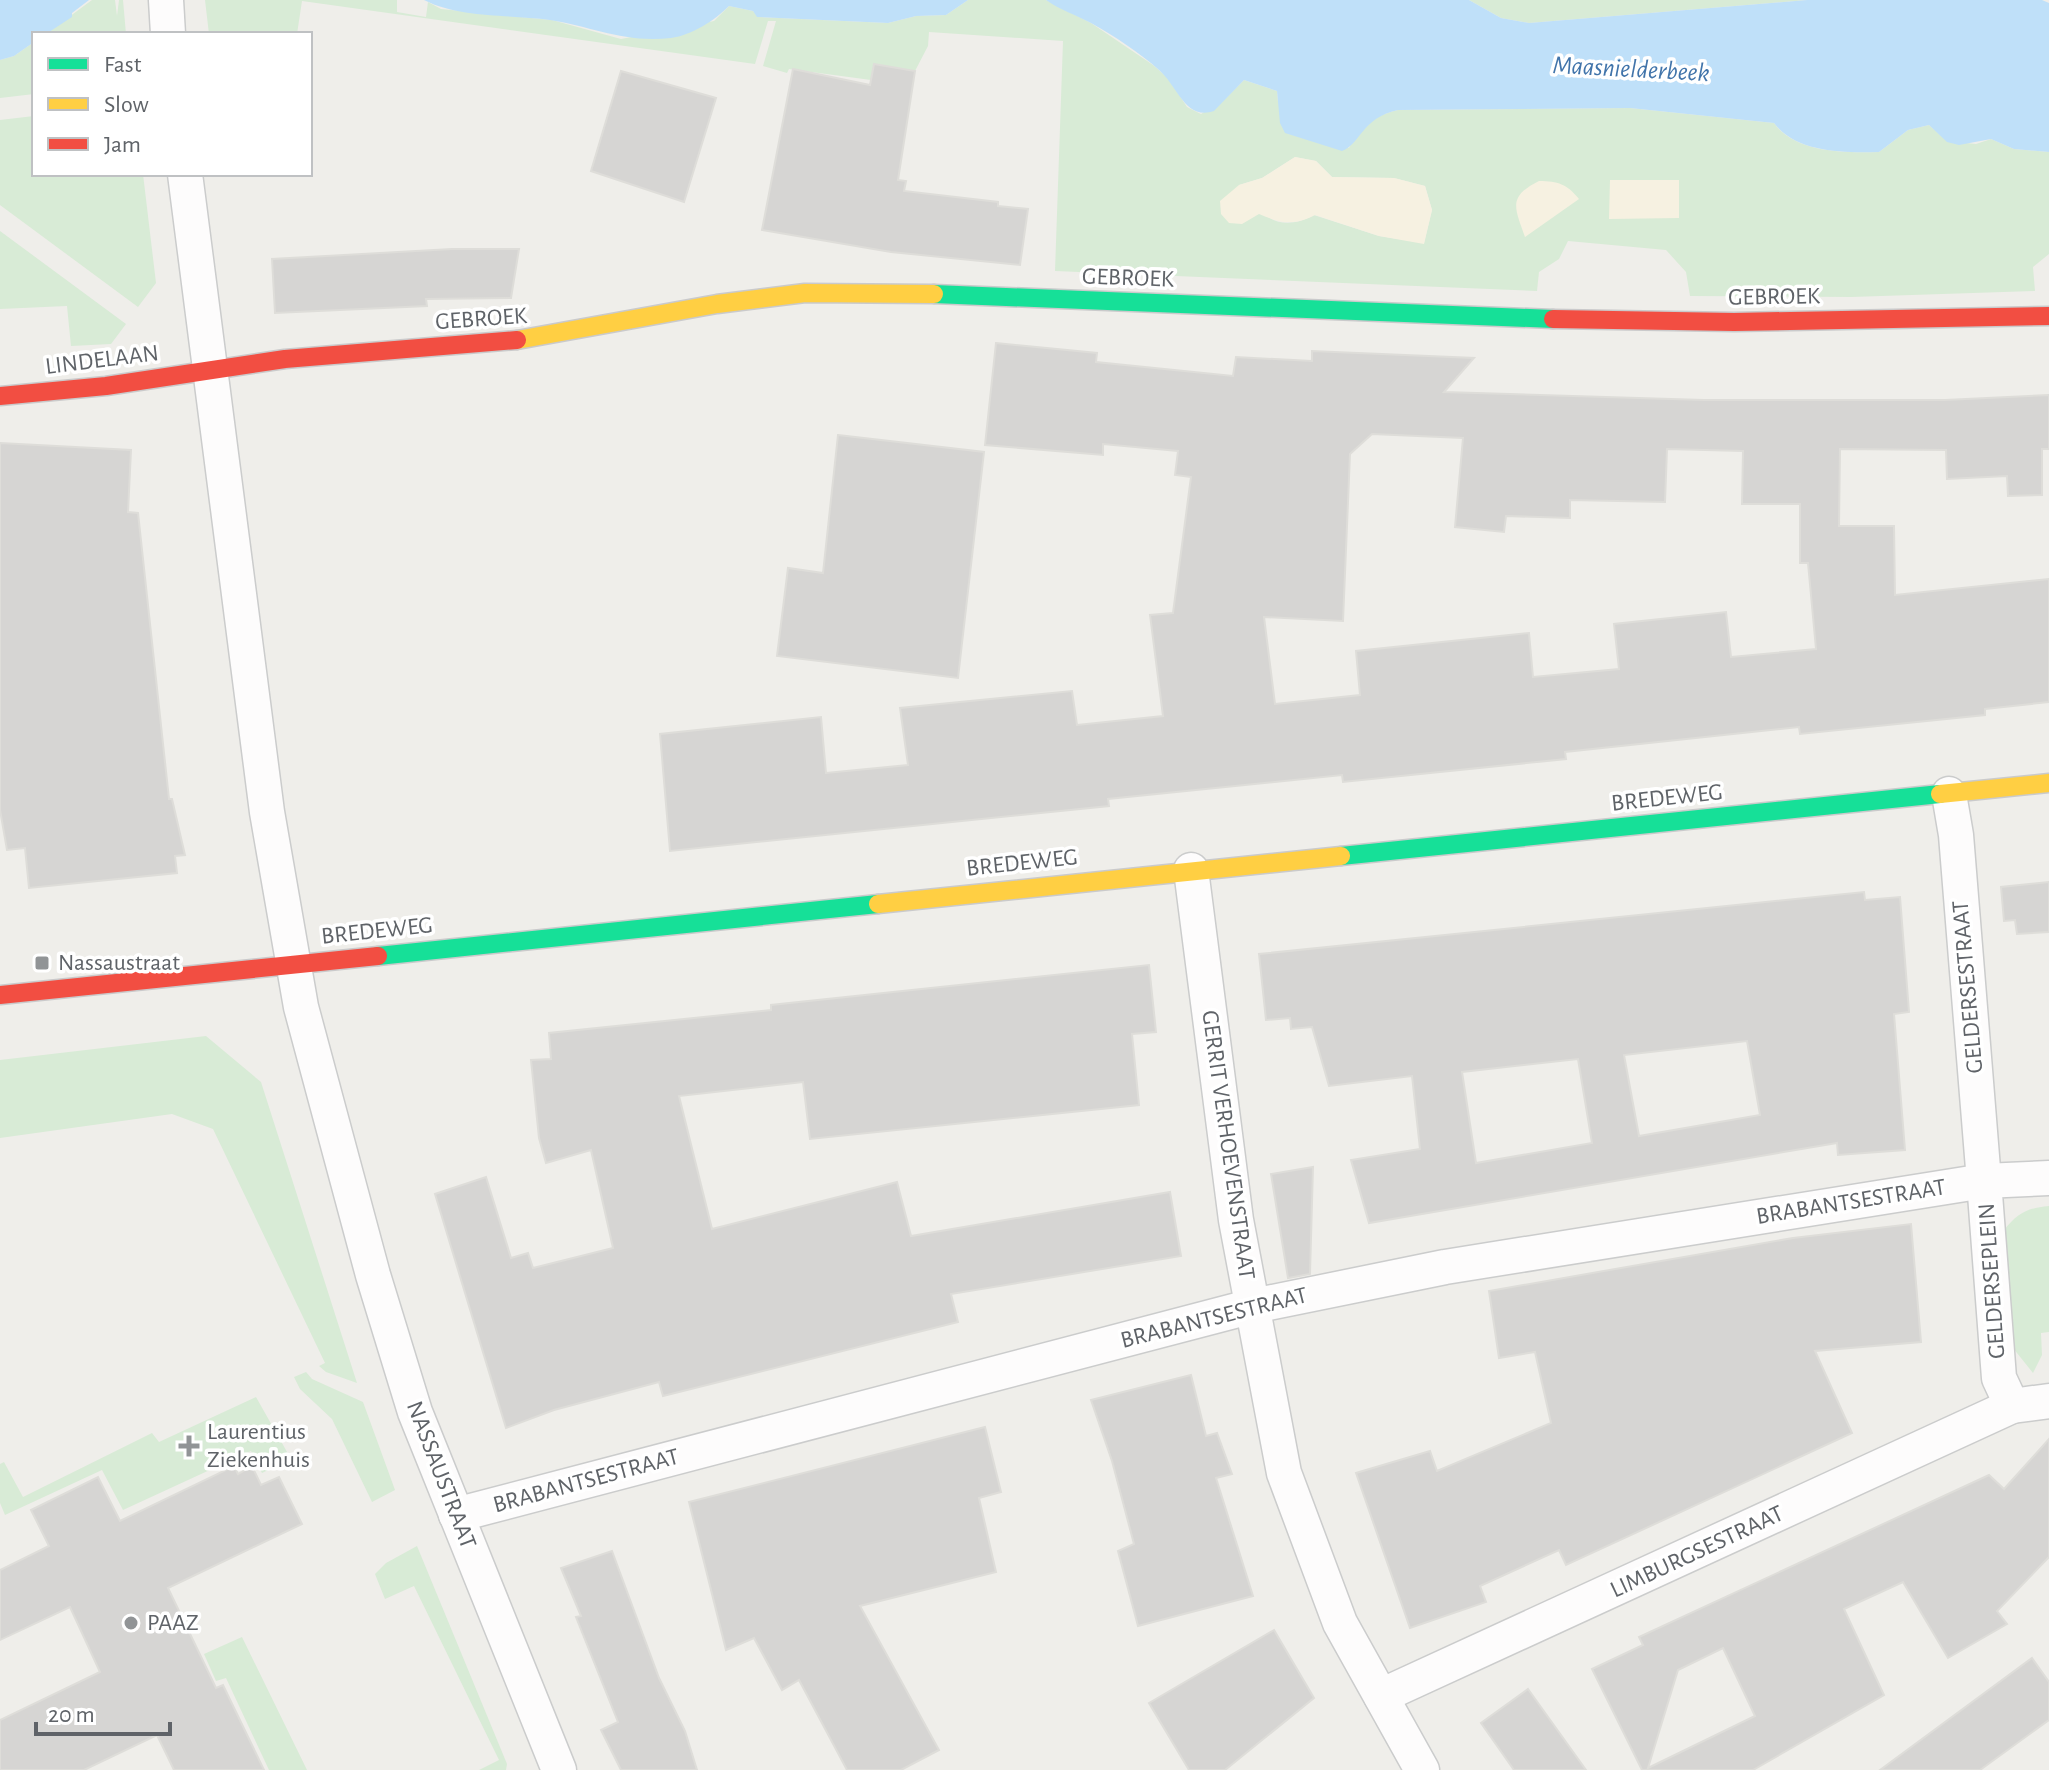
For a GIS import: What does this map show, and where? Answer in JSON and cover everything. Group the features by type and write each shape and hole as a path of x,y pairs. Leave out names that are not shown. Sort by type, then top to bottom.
{"street":[{"path":"166,0 168,32"},
{"name":"NASSAUSTRAAT","path":"185,176 267,812 293,964 337,1148 415,1412 559,1770"},
{"name":"GEBROEK","path":"210,369 285,359 544,338 717,304 805,293 897,292 1544,319 1734,322 2049,316"},
{"name":"LINDELAAN","path":"0,396 106,386 210,369"},
{"name":"BREDEWEG","path":"0,995 2049,783"},
{"name":"GELDERSESTRAAT","path":"1949,794 1956,835 1984,1181"},
{"name":"GERRIT VERHOEVENSTRAAT","path":"1191,870 1236,1220 1284,1473 1340,1623 1422,1770"},
{"name":"GELDERSEPLEIN","path":"2012,1406 1999,1378 1984,1181 2049,1178"},
{"name":"BRABANTSESTRAAT","path":"456,1515 1253,1306 1445,1267 1984,1181"},
{"path":"2012,1406 2049,1401"},
{"name":"LIMBURGSESTRAAT","path":"1381,1696 2012,1406"}],"green space":[{"path":"92,0 115,0 117,16 119,0 123,0 126,32 49,32"},
{"path":"205,0 397,0 397,12 426,17 428,2 441,9 552,20 621,39 714,21 729,6 753,11 758,17 888,23 916,16 946,15 968,0 1046,0 1091,23 1153,65 1168,78 1187,107 1201,114 1223,101 1244,80 1277,91 1278,102 1349,148 1357,134 1369,123 1398,110 1630,108 1774,123 1783,133 1807,146 1851,152 1879,152 1908,130 1929,125 1947,141 1976,144 1991,139 2014,149 2049,152 2049,254 2033,267 2035,291 1851,297 1690,296 1686,272 1666,250 1568,241 1559,259 1539,272 1537,291 1055,271 1063,41 929,32 928,46 915,71 874,64 871,80 789,69 787,73 763,66 776,21 768,21 755,64 302,1 297,32 209,32","holes":["1295,157 1316,161 1332,177 1394,178 1425,186 1432,210 1424,243 1379,236 1314,215 1301,221 1279,222 1261,212 1239,185 1262,178"]},
{"path":"1469,0 1807,0 1529,23 1501,18"},
{"path":"32,43 32,94 0,98 0,60 14,56"},
{"path":"32,116 32,176 143,176 156,283 138,307 0,205 0,120"},
{"path":"0,231 126,324 111,344 71,346 67,306 0,309"},
{"path":"206,1036 261,1082 357,1383 326,1372 319,1366 325,1363 213,1129 172,1114 0,1138 0,1060"},
{"path":"2049,1206 2049,1332 2041,1333 2042,1355 2033,1373 2013,1348 2004,1230 2024,1212"},
{"path":"306,1372 312,1379 363,1402 395,1490 372,1502 332,1419 300,1389 294,1377"},
{"path":"256,1397 291,1459 262,1473 251,1451 123,1510 102,1470 5,1515 0,1503 0,1464 4,1462 23,1497 152,1433 159,1442"},
{"path":"417,1546 507,1764 506,1770 479,1770 499,1760 414,1586 385,1599 375,1574 386,1563"},
{"path":"242,1637 307,1770 269,1770 226,1678 216,1681 204,1654"}],"sand":[{"path":"1295,157 1316,161 1332,177 1394,178 1425,186 1432,210 1424,244 1379,236 1315,215 1287,222 1259,214 1242,224 1229,223 1221,214 1220,201 1239,185 1262,178"},
{"path":"1610,180 1679,180 1679,218 1609,219"},
{"path":"1539,181 1562,184 1579,199 1525,237 1516,204 1522,192"}],"water":[{"path":"0,0 89,0 72,13 72,17 49,32 32,32 32,43 14,56 0,60"},
{"path":"424,0 968,0 946,15 916,16 888,23 757,17 753,11 729,6 695,31 654,39 623,36 550,20 470,13"},
{"name":"Maasnielderbeek","path":"1046,0 1469,0 1501,18 1529,23 1807,0 2042,0 2049,3 2049,152 2014,149 1991,139 1959,145 1947,142 1929,125 1908,130 1879,152 1836,151 1808,146 1783,133 1774,123 1630,108 1398,110 1376,119 1342,151 1285,133 1280,123 1277,91 1244,80 1214,111 1196,111 1182,100 1159,70 1135,51 1091,23"}],"building":[{"path":"874,64 915,71 898,180 906,181 904,191 998,202 998,206 1028,209 1020,265 891,252 762,230 793,69 870,85"},
{"path":"621,71 716,98 684,202 591,171"},
{"path":"452,249 519,249 511,298 426,299 427,306 275,313 272,259"},
{"path":"996,343 1097,353 1096,362 1233,376 1236,357 1312,361 1312,351 1474,358 1444,392 1704,400 1945,400 2049,395 2049,449 2042,449 2042,495 2008,496 2007,476 1947,479 1946,450 1840,449 1839,526 1894,526 1895,595 2049,579 2049,702 1985,709 1985,715 1800,734 1799,727 1565,752 1566,759 1343,782 1342,775 1108,799 1109,806 670,851 660,734 821,717 826,773 908,765 900,708 1072,691 1077,725 1163,716 1150,615 1173,613 1191,477 1175,475 1178,451 1103,444 1103,455 985,445","holes":["1372,434 1463,438 1455,527 1504,532 1506,516 1570,518 1570,500 1665,502 1667,449 1743,451 1742,504 1800,504 1800,563 1808,563 1816,649 1731,657 1726,612 1614,624 1619,669 1533,677 1529,633 1356,651 1360,695 1275,704 1264,617 1343,621 1350,454"]},
{"path":"838,435 984,452 958,678 777,656 788,568 823,573"},
{"path":"0,443 131,450 128,512 138,513 169,799 172,799 185,855 175,856 177,873 29,888 25,848 7,850 0,810"},
{"path":"2049,882 2049,932 2017,934 2015,920 2004,921 2001,887"},
{"path":"1864,892 1865,900 1900,897 1909,1012 1894,1014 1905,1150 1838,1155 1837,1143 1369,1223 1351,1160 1420,1149 1412,1076 1329,1086 1312,1027 1291,1029 1290,1018 1266,1020 1259,954","holes":["1747,1041 1760,1115 1639,1136 1624,1055","1578,1059 1592,1143 1476,1163 1462,1072"]},
{"path":"1149,965 1156,1032 1132,1034 1139,1105 810,1139 803,1082 679,1096 712,1229 897,1182 911,1236 1170,1192 1181,1256 951,1294 958,1322 663,1396 659,1382 554,1410 506,1428 435,1194 486,1177 511,1258 528,1253 533,1268 613,1248 591,1150 546,1163 539,1138 531,1060 551,1059 549,1033 771,1010 771,1005"},
{"path":"1313,1167 1310,1274 1288,1278 1271,1174"},
{"path":"1911,1224 1921,1342 1815,1351 1852,1433 1566,1565 1559,1550 1480,1586 1486,1602 1410,1628 1356,1473 1430,1451 1437,1471 1551,1423 1535,1352 1499,1358 1489,1291 1793,1238"},
{"path":"1191,1375 1206,1436 1217,1433 1232,1474 1216,1478 1253,1596 1138,1626 1118,1551 1134,1544 1112,1461 1091,1400"},
{"path":"985,1427 1001,1492 979,1498 996,1572 860,1606 939,1750 901,1770 847,1770 799,1680 782,1690 754,1638 726,1650 689,1502"},
{"path":"2049,1439 2049,1557 1997,1611 2007,1624 1948,1658 1903,1582 1844,1609 1884,1695 1753,1770 1642,1770 1592,1669 1643,1645 1639,1637 1989,1475 2004,1489","holes":["1723,1648 1755,1716 1648,1768 1678,1670"]},
{"name":"PAAZ","path":"234,1466 238,1474 252,1466 261,1485 279,1477 302,1524 168,1588 216,1688 223,1685 264,1770 174,1770 157,1735 84,1770 0,1770 0,1720 100,1672 70,1607 0,1640 0,1570 49,1546 31,1510 98,1477 120,1521"},
{"path":"612,1551 659,1678 685,1731 697,1770 621,1770 601,1730 618,1722 576,1617 581,1616 561,1568"},
{"path":"1274,1630 1314,1698 1225,1770 1189,1770 1149,1703"},
{"path":"2032,1658 2049,1682 2049,1720 1980,1770 1880,1770"},
{"path":"1528,1689 1586,1770 1514,1770 1481,1723"}],"traffic: fast":[{"path":"934,294 1553,319"},
{"path":"1341,856 1940,794"},
{"path":"378,956 878,904"}],"traffic: slow":[{"path":"517,340 717,304 805,293 934,294"},
{"path":"1940,794 2049,783"},
{"path":"878,904 1341,856"}],"traffic: jam":[{"path":"1553,319 1734,322 2049,316"},
{"path":"0,396 106,386 285,359 517,340"},
{"path":"0,995 378,956"}],"place":[{"name":"Nassaustraat","path":"42,963"},
{"name":"Laurentius Ziekenhuis","path":"189,1446"},
{"name":"PAAZ","path":"131,1623"}]}
